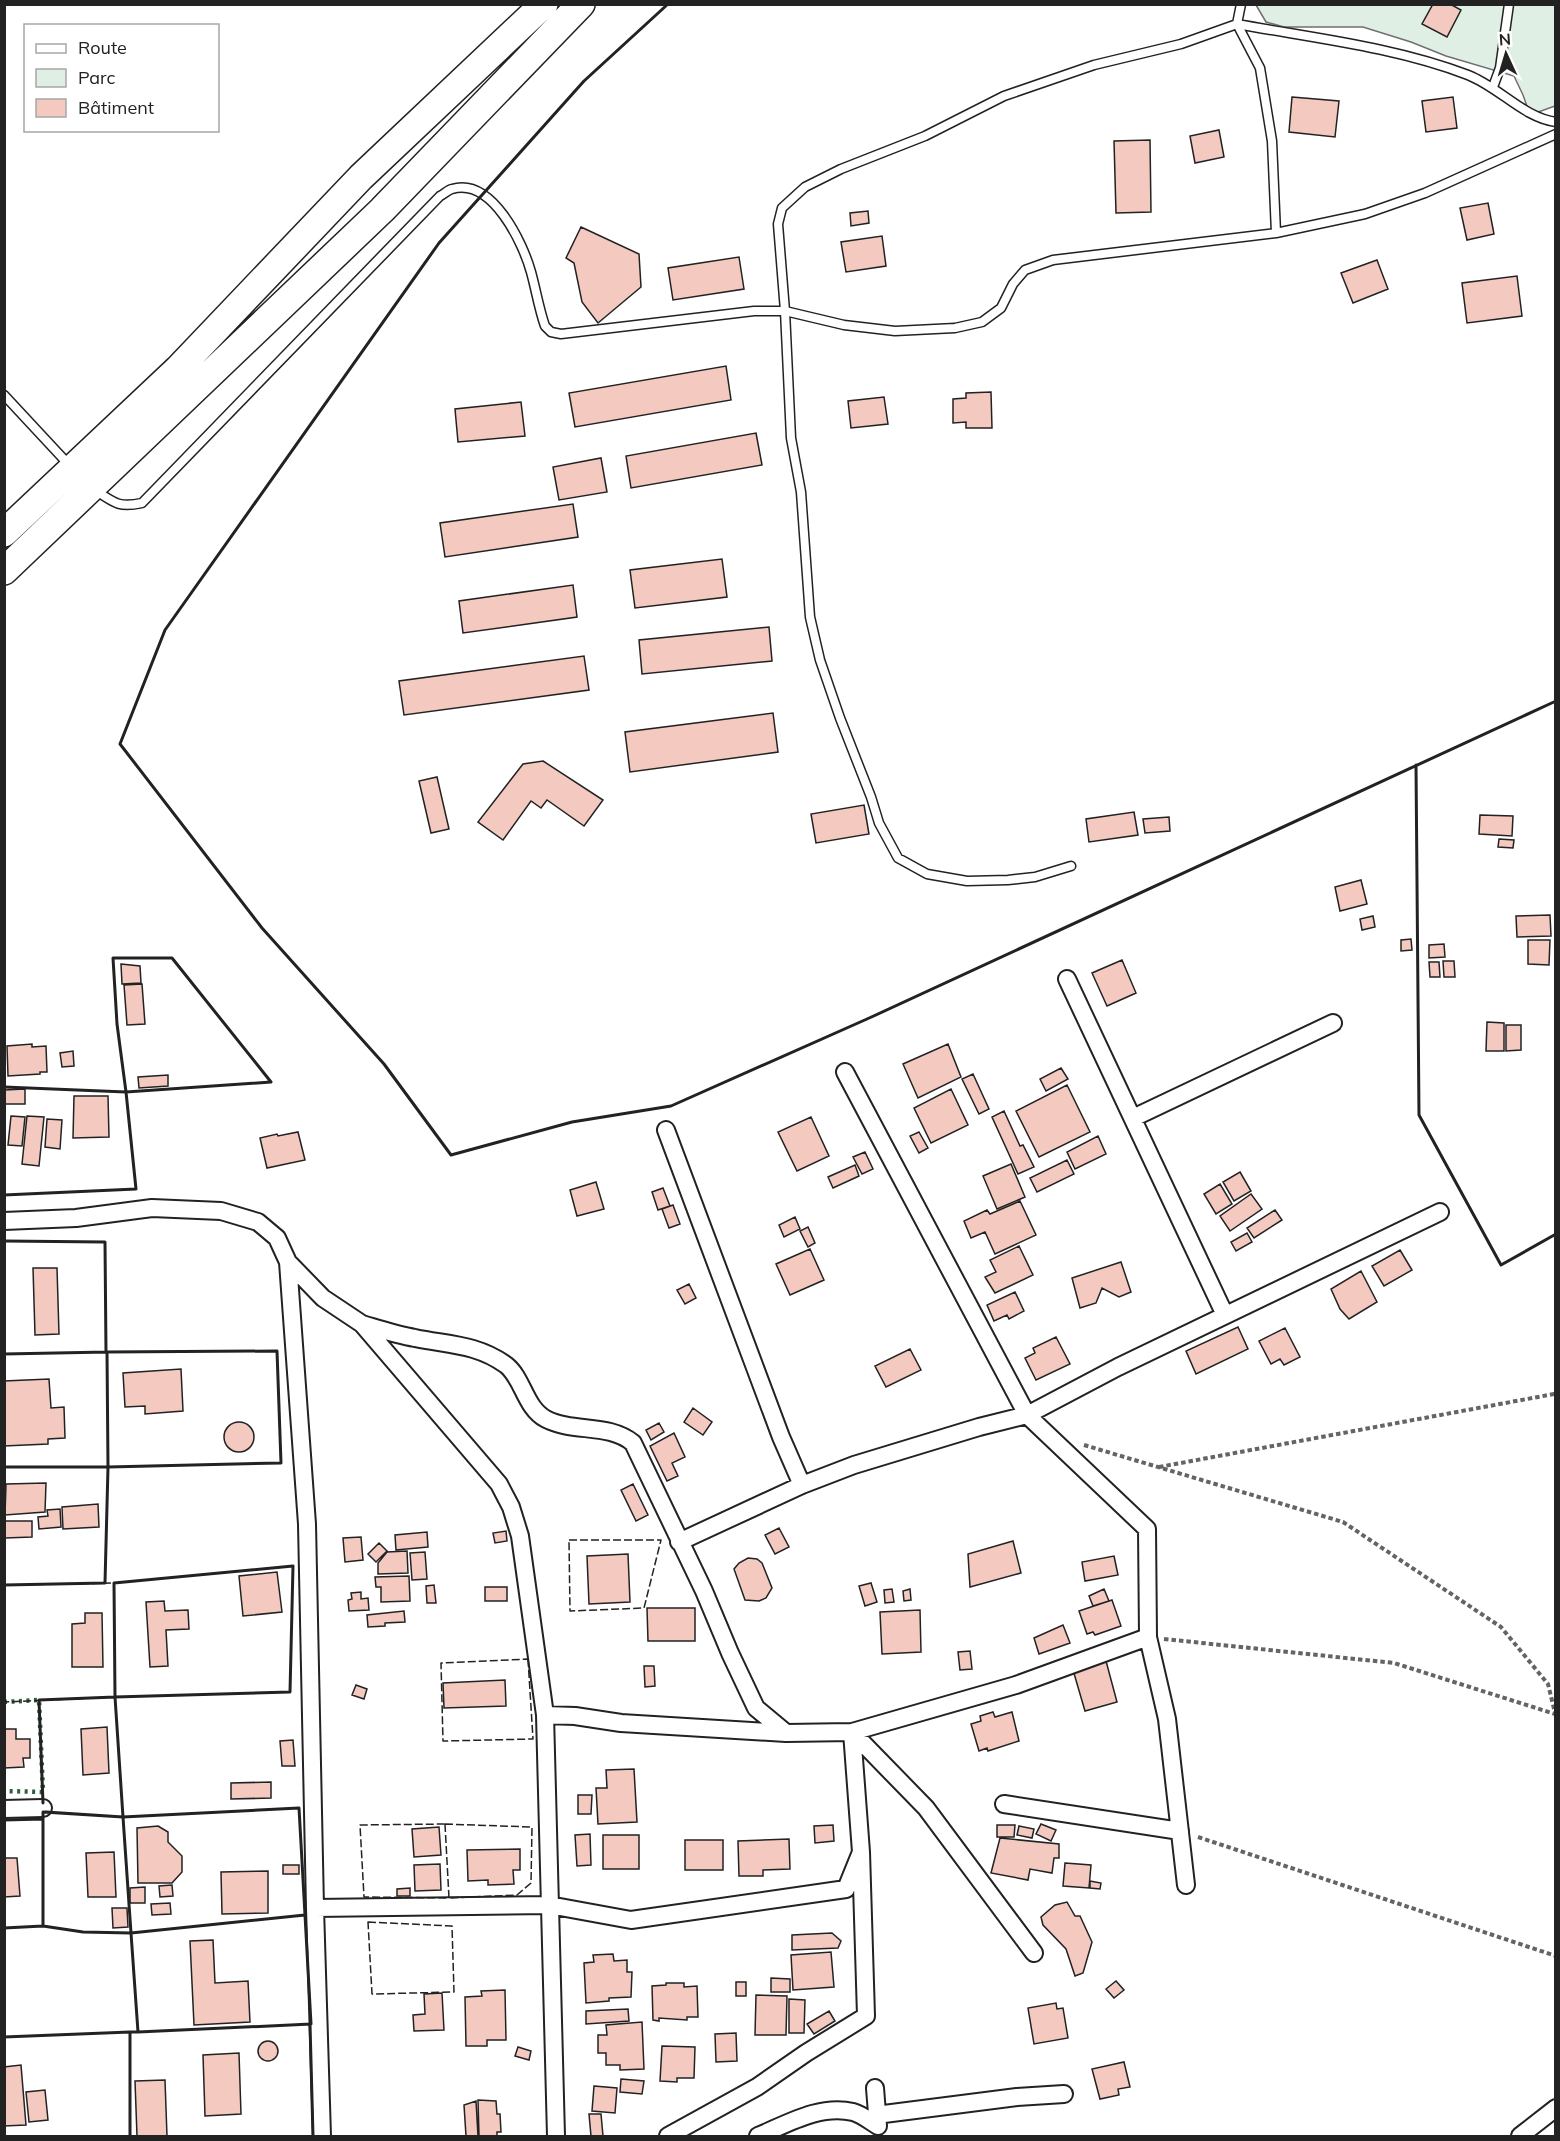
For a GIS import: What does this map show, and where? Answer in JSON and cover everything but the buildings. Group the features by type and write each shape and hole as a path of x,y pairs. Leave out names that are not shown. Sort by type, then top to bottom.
{"main road":[{"path":"4,571 178,369 361,177 544,4"},
{"path":"4,533 82,478 382,210 581,4"}],"street":[{"path":"1067,979 1225,1315"},
{"path":"1133,1118 1333,1023"},
{"path":"845,1072 1027,1415 1147,1529 1148,1637 1167,1719 1186,1885"},
{"path":"666,1130 781,1437 802,1485"},
{"path":"4,1221 76,1218 152,1208 221,1211 258,1222 277,1238 288,1262 323,1298 362,1324 499,1484 511,1507 520,1536 545,1715 556,2136"},
{"path":"679,1542 802,1485 865,1462 979,1427 1027,1415 1118,1367 1440,1212"},
{"path":"288,1262 307,1524 322,2136"},
{"path":"362,1324 414,1338 455,1344 487,1352 509,1367 537,1413 548,1420 563,1425 624,1435 633,1443 704,1591 756,1708 786,1733"},
{"path":"545,1715 575,1716 621,1724 786,1733 852,1732 1016,1685 1148,1637"},
{"path":"668,2136 757,2087 866,2016 861,1852 852,1732"},
{"path":"852,1732 926,1808 1034,1953"},
{"path":"1004,1804 1180,1831"},
{"path":"4,1809 43,1808"},
{"path":"315,1908 549,1905 631,1920 846,1889 861,1852"},
{"path":"875,2088 877,2126"},
{"path":"758,2136 808,2115 836,2110 855,2112 877,2126 1017,2097 1064,2094"},
{"path":"1520,2136 1556,2108"}],"lane":[{"path":"1241,4 1237,24 1260,68 1272,141 1276,233"},
{"path":"1493,87 1500,68 1509,4"},
{"path":"1071,866 1035,877 1008,880 967,881 927,874 898,858 879,823 872,797 840,718 820,660 810,617 801,492 791,438 778,224 782,208 805,187 841,169 925,136 1004,96 1094,66 1181,44 1237,24 1365,47 1423,61 1468,75 1493,87 1520,107 1545,121 1556,122"},
{"path":"4,395 82,478 115,505 128,506 142,503 440,196 453,189 467,188 482,194 498,207 509,223 531,271 545,326 551,332 561,334 754,311 785,311 844,325 895,330 955,328 982,322 1001,308 1013,284 1025,270 1053,260 1276,233 1365,214 1425,192 1556,134"}],"path":[{"path":"1159,1468 1554,1394 1556,1396"},
{"path":"1082,1445 1343,1522 1501,1627 1548,1684 1555,1713"},
{"path":"1148,1637 1394,1664 1555,1713"},
{"path":"1180,1831 1556,1956"}],"green space":[{"path":"1256,5 1555,5 1555,106 1530,115 1514,76 1446,56 1363,27 1284,27 1266,22"}],"hedge":[{"path":"4,1702 39,1700 43,1792 4,1791"}],"fence":[{"path":"569,1540 661,1540 644,1608 570,1611 569,1540"},
{"path":"4,1585 114,1583 115,1697 4,1702"},
{"path":"528,1659 533,1739 443,1741 441,1663 528,1659"},
{"path":"445,1824 449,1898 364,1897 360,1825 445,1824"},
{"path":"445,1824 532,1827 531,1883 517,1895 449,1898"},
{"path":"368,1922 452,1926 454,1992 372,1994 368,1922"}],"wall":[{"path":"668,4 584,81 439,243 165,630 120,744 262,928 384,1064 451,1155 572,1122 671,1106 867,1019 1556,701"},
{"path":"1416,765 1419,1115 1501,1265 1556,1234"},
{"path":"113,958 172,958 271,1082 126,1092 117,1024 113,958"},
{"path":"4,1087 126,1092 136,1189 4,1195"},
{"path":"4,1241 105,1242 106,1352"},
{"path":"277,1351 281,1463 108,1467 107,1352 277,1351"},
{"path":"4,1354 107,1352 107,1354"},
{"path":"4,1467 108,1467 108,1465"},
{"path":"4,1585 105,1583 108,1467 106,1467"},
{"path":"293,1566 290,1692 115,1697 114,1583 293,1566"},
{"path":"43,1803 39,1700 115,1697 123,1817"},
{"path":"46,1812 123,1817 299,1808 305,1915 131,1933 123,1817"},
{"path":"43,1812 123,1817 131,1933 83,1932 43,1926 43,1812"},
{"path":"4,1820 43,1819"},
{"path":"305,1915 311,2024 138,2032 131,1933 305,1915"},
{"path":"4,1928 43,1926 43,1924"},
{"path":"310,2024 313,2136"},
{"path":"4,2037 130,2032 130,2035"},
{"path":"130,2136 130,2032 139,2032"}]}
